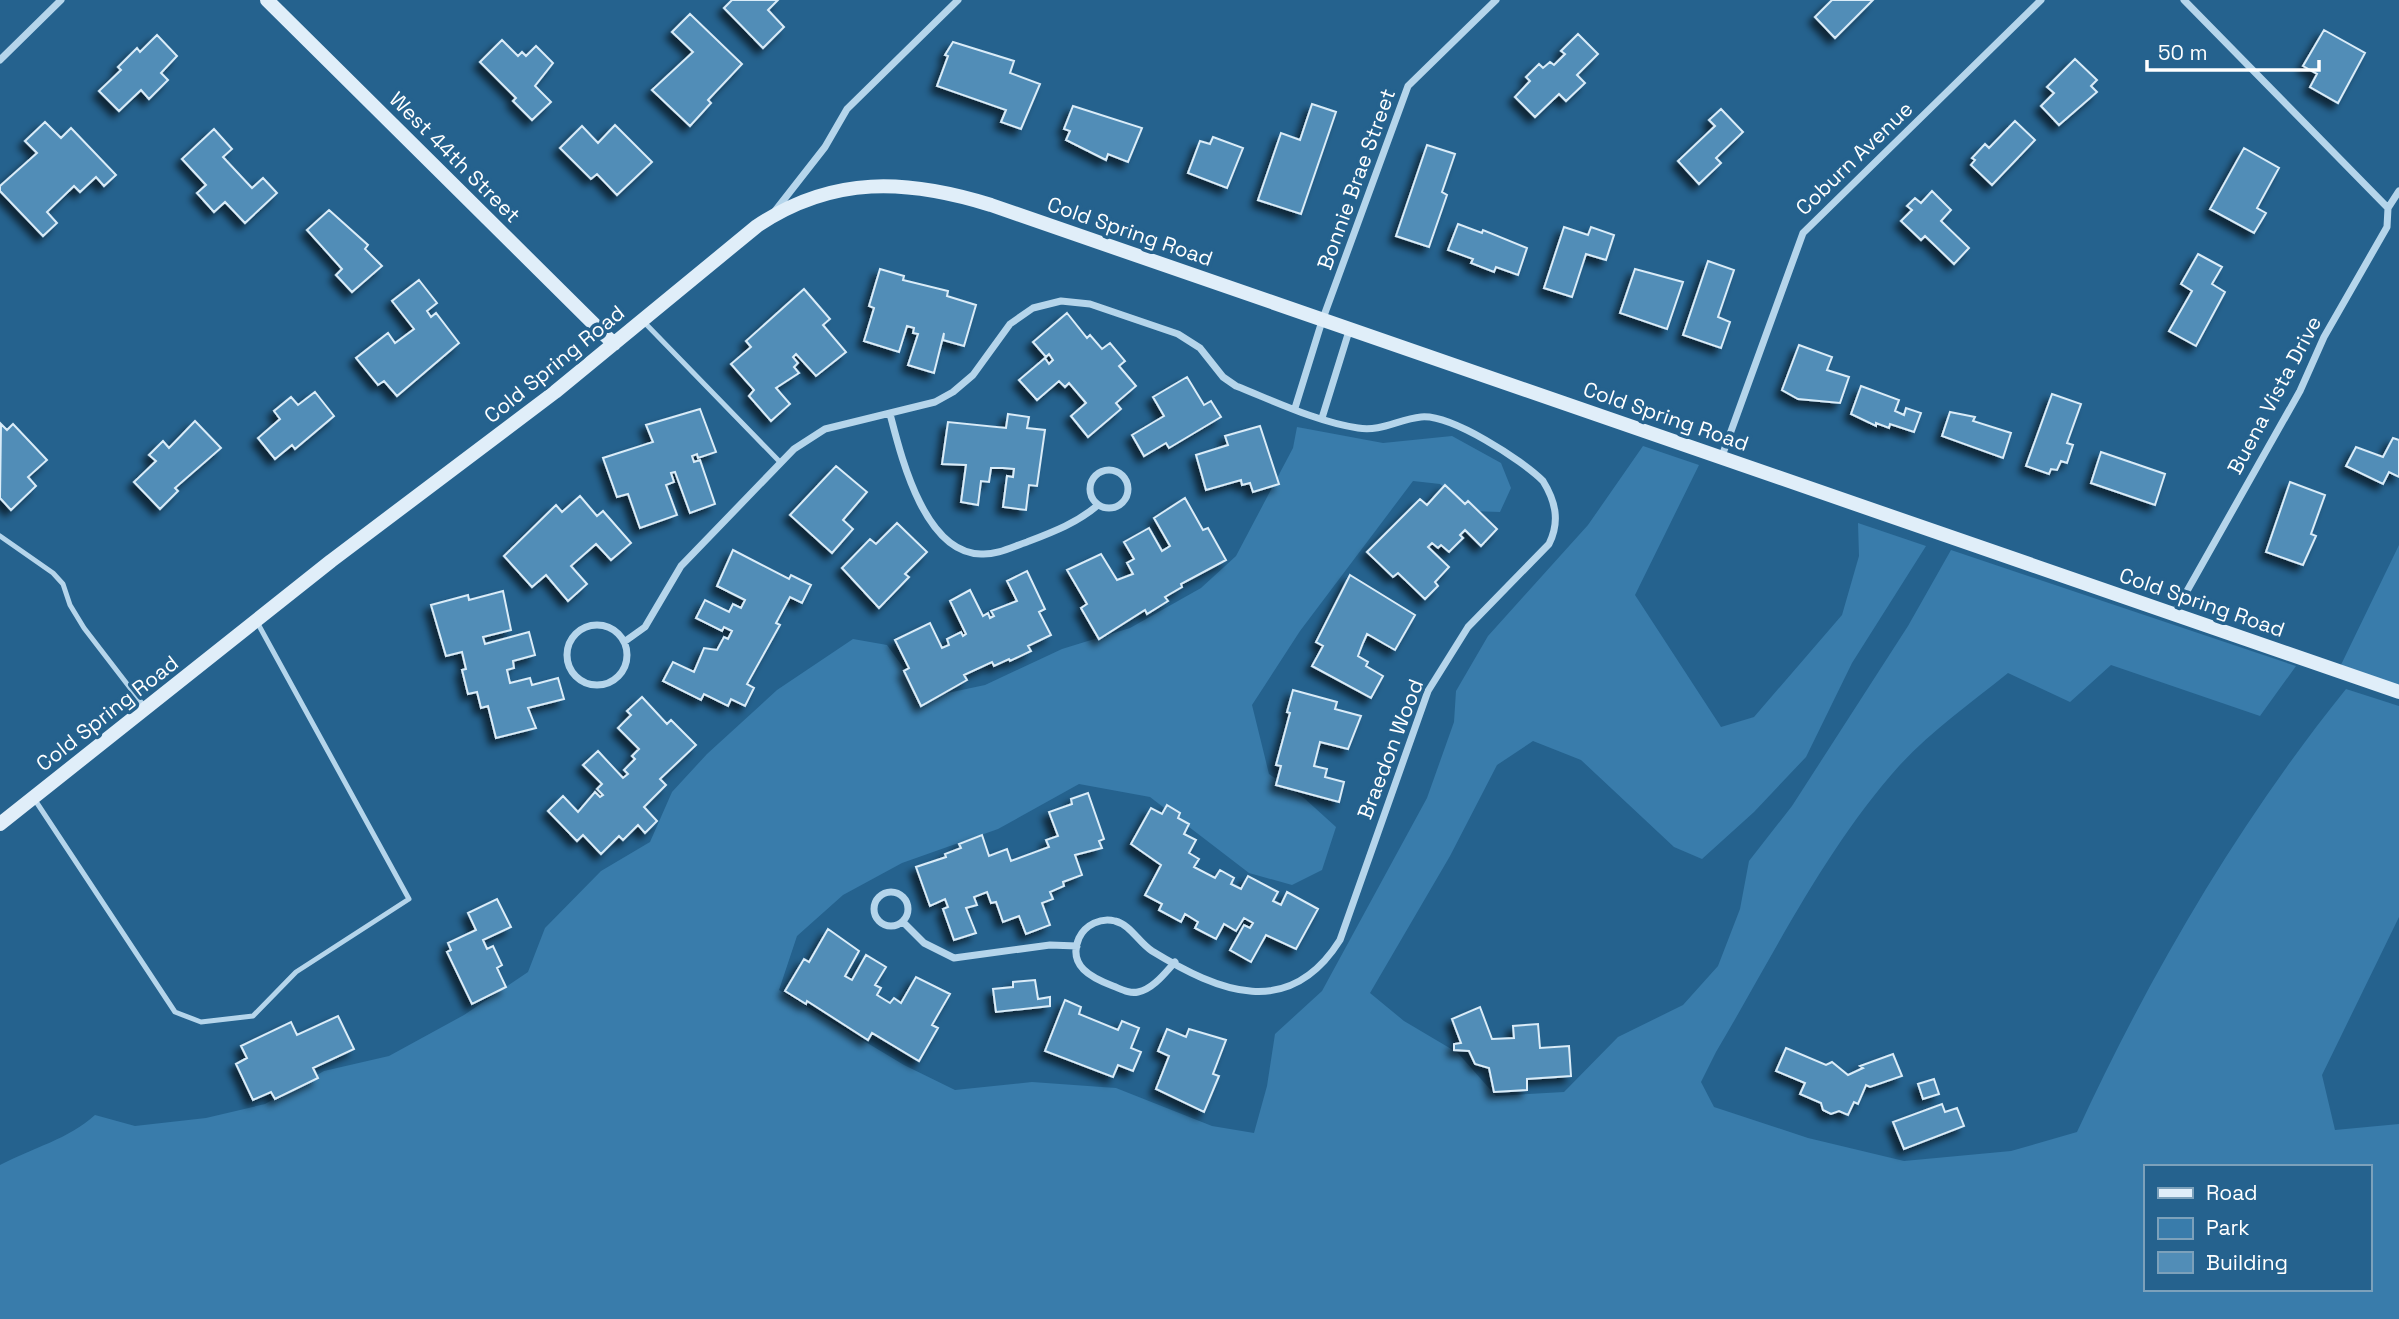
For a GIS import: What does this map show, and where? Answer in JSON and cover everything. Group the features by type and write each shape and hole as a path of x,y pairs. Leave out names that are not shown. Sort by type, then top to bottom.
{"street":[{"path":"0,60 61,0"},
{"name":"West 44th Street","path":"267,0 614,344"},
{"path":"770,217 825,147 847,109 958,0"},
{"name":"Bonnie Brae Street","path":"1295,408 1322,321 1408,86 1496,0"},
{"name":"Coburn Avenue","path":"1722,456 1802,233 2041,0"},
{"path":"2184,0 2388,208"},
{"name":"Cold Spring Road","path":"0,824 614,344 770,217 814,197 857,187 888,185 939,191 991,205 2399,692"},
{"name":"Buena Vista Drive","path":"2173,614 2301,391 2324,337 2387,227 2388,208 2399,191"},
{"name":"Braedon Wood","path":"624,642 645,626 681,566 779,461 825,429 935,402 953,392 969,380 1017,319 1033,308 1061,301 1090,304 1178,334 1200,348 1223,377 1236,386 1322,418 1362,429 1380,428 1435,416 1459,424 1537,475 1552,496 1556,520 1553,536 1544,551 1474,620 1438,671 1419,710 1340,940 1319,968 1293,985 1271,992 1238,992 1217,985 1175,962"},
{"path":"1322,418 1349,331"},
{"path":"890,414 904,468 919,504 950,542 961,548 982,554 1000,552 1066,527 1098,505"},
{"path":"1111,470 1122,475 1128,492 1122,503 1110,509 1098,505 1090,491 1096,475 1111,470"},
{"path":"608,627 624,642 627,654 625,666 619,676 608,683 584,682 570,667 569,644 585,628 608,627"},
{"path":"896,892 905,900 908,911 903,922 887,927 878,921 873,906 879,896 896,892"},
{"path":"1102,920 1114,921 1128,928 1148,948 1175,962 1148,988 1133,993 1090,977 1078,961 1077,946 1083,932 1090,925 1102,920"},
{"path":"903,922 924,943 954,958 1050,945 1077,946"}],"lane":[{"path":"642,320 779,461"},
{"path":"0,536 53,573 63,584 70,605 84,628 146,708"},
{"path":"33,797 175,1012 201,1022 253,1016 296,972 410,899 257,622"}],"green space":[{"path":"1297,427 1383,443 1452,436 1501,463 1511,488 1500,512 1471,511 1440,484 1413,481 1300,631 1252,705 1269,774 1304,798 1336,827 1322,870 1292,885 1249,873 1150,797 1079,784 998,829 902,863 843,895 797,936 779,990 904,1065 955,1090 1032,1082 1116,1088 1212,1126 1254,1133 1267,1086 1275,1034 1322,991 1427,798 1454,722 1456,691 1488,636 1588,525 1643,446 1699,465 1635,595 1721,727 1754,717 1842,615 1859,556 1858,523 1926,546 1852,663 1806,757 1754,812 1702,859 1674,847 1581,760 1533,741 1497,765 1450,856 1370,993 1404,1021 1458,1053 1496,1096 1564,1092 1618,1037 1683,1005 1718,966 1740,909 1749,861 1792,806 1908,626 1951,550 2296,666 2260,716 2111,665 2070,702 2008,673 1911,753 1872,798 1823,868 1701,1082 1714,1107 1808,1138 1904,1161 2011,1151 2077,1132 2134,1016 2198,902 2269,793 2346,689 2399,706 2399,917 2322,1075 2335,1130 2399,1124 2399,1319 0,1319 0,1165 74,1131 95,1115 135,1126 206,1118 265,1104 324,1071 389,1056 464,1015 528,972 545,928 601,871 650,842 672,792 707,754 777,690 853,639 887,645 919,689 938,695 985,685 1062,649 1130,628 1201,588 1236,556 1293,448"},
{"path":"2399,545 2399,685 2338,671"}],"building":[{"path":"732,0 778,0 768,10 784,27 763,48 724,8"},
{"path":"1832,0 1873,0 1835,38 1815,17"},
{"path":"690,14 742,64 708,100 711,103 690,126 652,90 693,52 672,32"},
{"path":"2324,30 2365,53 2338,103 2310,87 2317,74 2303,66"},
{"path":"1578,34 1598,54 1577,75 1585,83 1566,101 1559,94 1535,117 1515,97 1530,81 1526,77 1539,64 1543,68 1550,62 1554,65 1565,54 1561,51"},
{"path":"157,35 177,56 161,73 168,80 149,99 141,90 119,111 99,91 121,70 118,67 137,48 140,52"},
{"path":"502,40 518,56 522,52 526,56 536,46 553,63 535,86 551,102 532,120 513,101 516,98 480,62"},
{"path":"953,42 1014,61 1010,73 1040,84 1021,129 1001,122 1006,110 937,86 948,56 945,55"},
{"path":"2075,59 2097,80 2091,86 2097,92 2059,125 2041,106 2054,93 2047,87"},
{"path":"1312,104 1336,112 1301,214 1258,200 1281,133 1300,140"},
{"path":"1073,106 1142,128 1128,162 1108,154 1106,160 1066,140 1070,131 1064,129"},
{"path":"1721,109 1743,132 1716,158 1721,163 1699,184 1678,161 1715,126 1709,120"},
{"path":"2015,121 2035,140 1992,185 1971,165 1975,160 1972,158 1985,144 1989,148"},
{"path":"45,122 61,138 71,128 116,175 104,186 96,177 80,192 74,186 47,212 57,223 43,236 0,191 0,186 37,153 25,141"},
{"path":"615,125 652,162 617,195 597,174 591,179 560,148 582,126 598,143"},
{"path":"214,129 232,149 223,157 252,188 263,178 277,193 245,223 225,202 214,212 197,193 206,185 182,159"},
{"path":"1213,137 1243,148 1227,188 1188,173 1200,141 1210,144"},
{"path":"1427,145 1455,154 1442,192 1447,195 1429,247 1396,236"},
{"path":"2244,148 2279,168 2257,208 2266,213 2254,233 2210,209"},
{"path":"1932,191 1951,210 1941,221 1969,248 1954,264 1925,236 1921,240 1901,221 1912,210 1907,206 1915,198 1921,203"},
{"path":"329,210 368,245 365,249 382,266 352,292 336,275 342,269 307,230"},
{"path":"1458,224 1482,233 1483,230 1527,248 1518,275 1496,267 1494,272 1471,263 1473,259 1448,250"},
{"path":"1564,227 1588,235 1591,227 1614,235 1606,260 1586,254 1572,297 1544,288"},
{"path":"2198,254 2222,267 2212,284 2225,292 2196,346 2169,331 2192,291 2181,284"},
{"path":"1708,261 1734,270 1718,317 1730,322 1721,348 1683,335"},
{"path":"880,269 904,276 903,280 948,291 947,296 976,305 964,346 943,340 944,333 934,373 908,365 918,334 913,333 914,328 907,326 899,352 864,341 874,308 869,306"},
{"path":"1635,269 1683,282 1667,329 1620,313"},
{"path":"419,280 437,303 427,311 431,317 436,313 459,343 397,396 384,381 378,385 356,358 388,333 395,343 414,329 392,301"},
{"path":"804,289 830,319 823,325 846,352 816,376 796,354 793,357 798,363 794,367 799,373 776,388 790,404 771,421 749,396 754,390 731,364 751,347 746,341"},
{"path":"1067,313 1087,338 1090,335 1102,349 1110,343 1125,361 1119,366 1136,386 1116,403 1121,409 1088,437 1071,416 1086,403 1069,383 1065,387 1059,381 1037,400 1019,380 1045,358 1049,364 1053,360 1049,354 1046,357 1033,342"},
{"path":"1799,345 1832,357 1827,370 1849,377 1840,403 1798,399 1782,390"},
{"path":"1187,377 1204,405 1211,401 1221,417 1169,448 1166,443 1144,456 1132,435 1164,416 1153,397"},
{"path":"1861,386 1899,400 1895,411 1904,415 1906,408 1921,413 1914,432 1890,424 1889,428 1876,423 1876,426 1851,414"},
{"path":"315,392 334,416 295,449 292,445 275,459 258,438 280,419 274,411 291,397 298,405"},
{"path":"2052,394 2081,404 2067,443 2073,445 2067,463 2061,461 2057,470 2051,469 2049,474 2026,466"},
{"path":"700,409 716,452 698,458 697,454 692,456 694,462 700,460 715,504 690,513 675,472 671,473 674,482 666,485 677,515 640,528 628,494 617,497 603,458 653,442 646,425"},
{"path":"1950,412 1975,417 1973,421 2011,433 2003,458 1942,436"},
{"path":"1008,414 1029,417 1027,428 1045,430 1037,486 1029,485 1026,510 1003,507 1007,476 1013,477 1014,469 991,468 989,482 981,481 978,505 961,502 966,465 942,464 948,422 1006,428"},
{"path":"195,421 221,448 175,488 178,491 160,509 134,482 156,461 149,455 163,441 169,448"},
{"path":"1,424 7,430 13,424 47,460 28,477 36,486 11,510 0,498"},
{"path":"1260,426 1279,484 1253,492 1250,483 1242,485 1241,480 1206,490 1196,455 1228,445 1225,436"},
{"path":"2393,438 2399,440 2399,477 2389,472 2383,484 2346,466 2356,447 2383,457"},
{"path":"2101,452 2165,474 2155,505 2091,483"},
{"path":"836,466 867,492 843,520 853,529 832,553 790,515"},
{"path":"2290,482 2325,495 2311,534 2316,536 2303,565 2266,552"},
{"path":"1445,485 1465,504 1468,501 1497,529 1481,546 1465,530 1460,535 1463,538 1449,552 1441,545 1438,548 1432,543 1428,547 1449,567 1435,582 1438,586 1425,599 1398,573 1393,577 1367,552 1420,499 1427,505"},
{"path":"580,496 597,516 603,511 631,543 611,560 596,544 571,566 587,584 568,601 546,575 532,587 504,556 556,505 562,512"},
{"path":"1185,498 1203,530 1208,528 1226,560 1181,584 1182,587 1165,597 1168,601 1147,614 1145,610 1099,639 1081,608 1087,604 1067,570 1101,554 1117,580 1133,574 1127,563 1134,559 1124,542 1149,528 1162,551 1170,546 1154,518"},
{"path":"897,523 927,552 905,574 909,577 879,608 842,568 870,539 876,544"},
{"path":"733,550 789,579 791,575 811,585 802,603 790,597 776,623 780,625 747,684 754,688 745,706 731,699 728,706 704,694 701,700 663,681 673,662 694,672 704,648 717,650 724,637 728,639 732,631 724,627 722,631 696,618 705,600 729,612 733,604 741,608 745,600 717,586"},
{"path":"1027,571 1045,609 1039,612 1051,635 1028,646 1031,651 1010,661 1009,659 994,666 992,662 964,675 967,680 921,706 904,671 909,668 895,640 930,623 942,648 949,645 947,639 961,632 963,636 966,634 950,601 970,590 983,616 988,613 990,618 994,616 991,611 1017,601 1007,581"},
{"path":"1350,575 1415,615 1395,650 1367,634 1358,656 1368,662 1366,666 1383,676 1371,698 1312,666 1323,646 1316,642"},
{"path":"503,591 511,630 483,637 485,644 529,632 535,655 513,661 514,668 507,670 510,683 530,678 532,685 558,678 564,699 528,708 536,728 496,738 488,706 481,708 477,692 468,694 462,670 466,669 462,652 446,656 431,605 468,595 469,600"},
{"path":"1293,690 1337,702 1335,709 1361,716 1348,749 1320,742 1314,766 1327,769 1325,777 1344,782 1339,802 1276,785 1281,766 1276,765 1290,713 1287,712"},
{"path":"642,697 667,724 671,720 696,745 660,779 666,785 644,807 657,821 645,833 638,825 623,840 619,836 601,854 583,835 577,841 548,811 563,796 578,812 595,792 600,797 603,795 597,789 602,784 583,765 598,751 623,778 628,774 624,770 635,759 632,756 639,749 618,728 631,715 627,711"},
{"path":"1088,793 1104,839 1099,841 1102,848 1075,855 1082,875 1063,882 1064,886 1050,892 1053,899 1042,903 1050,925 1026,934 1019,916 1003,922 996,902 991,903 987,892 974,897 977,905 966,908 976,933 954,940 943,909 948,907 945,899 930,906 916,867 946,857 945,854 961,848 959,844 982,835 989,856 1007,849 1011,861 1049,847 1046,840 1058,836 1049,812 1072,804 1071,799"},
{"path":"1167,805 1180,813 1178,818 1189,824 1184,834 1196,840 1189,853 1199,859 1194,867 1215,878 1220,870 1234,878 1231,884 1241,889 1248,876 1278,892 1273,901 1281,905 1287,892 1318,909 1296,949 1266,935 1251,962 1230,950 1244,925 1250,928 1253,923 1244,918 1236,931 1224,924 1216,939 1195,928 1198,922 1185,914 1181,922 1159,910 1162,904 1145,895 1161,865 1131,844 1151,808 1162,814"},
{"path":"497,899 511,927 483,940 487,949 493,946 502,965 497,968 506,987 472,1004 447,952 451,950 448,943 476,930 468,913"},
{"path":"828,929 859,951 845,976 852,980 866,955 886,967 875,985 881,988 877,995 890,1003 894,998 901,1003 916,977 950,994 932,1025 938,1028 919,1061 872,1033 868,1040 807,1001 806,1004 785,991 804,959 809,962"},
{"path":"1035,980 1038,999 1050,997 1050,1006 996,1012 993,989 1013,987 1013,982"},
{"path":"1065,1000 1081,1007 1079,1014 1118,1030 1122,1021 1139,1028 1131,1048 1141,1052 1133,1071 1118,1065 1113,1077 1045,1051"},
{"path":"1480,1007 1492,1039 1514,1038 1513,1026 1538,1024 1540,1048 1569,1046 1571,1076 1527,1079 1527,1090 1494,1092 1489,1068 1475,1064 1469,1051 1454,1050 1454,1044 1461,1043 1452,1019"},
{"path":"338,1016 354,1049 313,1068 318,1078 275,1099 271,1092 253,1100 236,1064 247,1058 241,1046 291,1022 297,1035"},
{"path":"1167,1029 1186,1037 1189,1029 1226,1040 1213,1074 1219,1076 1204,1112 1156,1089 1169,1056 1158,1051"},
{"path":"1786,1048 1826,1065 1832,1062 1848,1075 1863,1068 1860,1066 1893,1054 1902,1076 1870,1087 1866,1085 1858,1104 1854,1102 1848,1115 1839,1111 1831,1114 1823,1110 1821,1103 1800,1094 1805,1083 1776,1071"},
{"path":"1934,1079 1939,1094 1923,1099 1918,1084"},
{"path":"1942,1104 1945,1112 1957,1108 1964,1126 1904,1149 1893,1122"}]}
